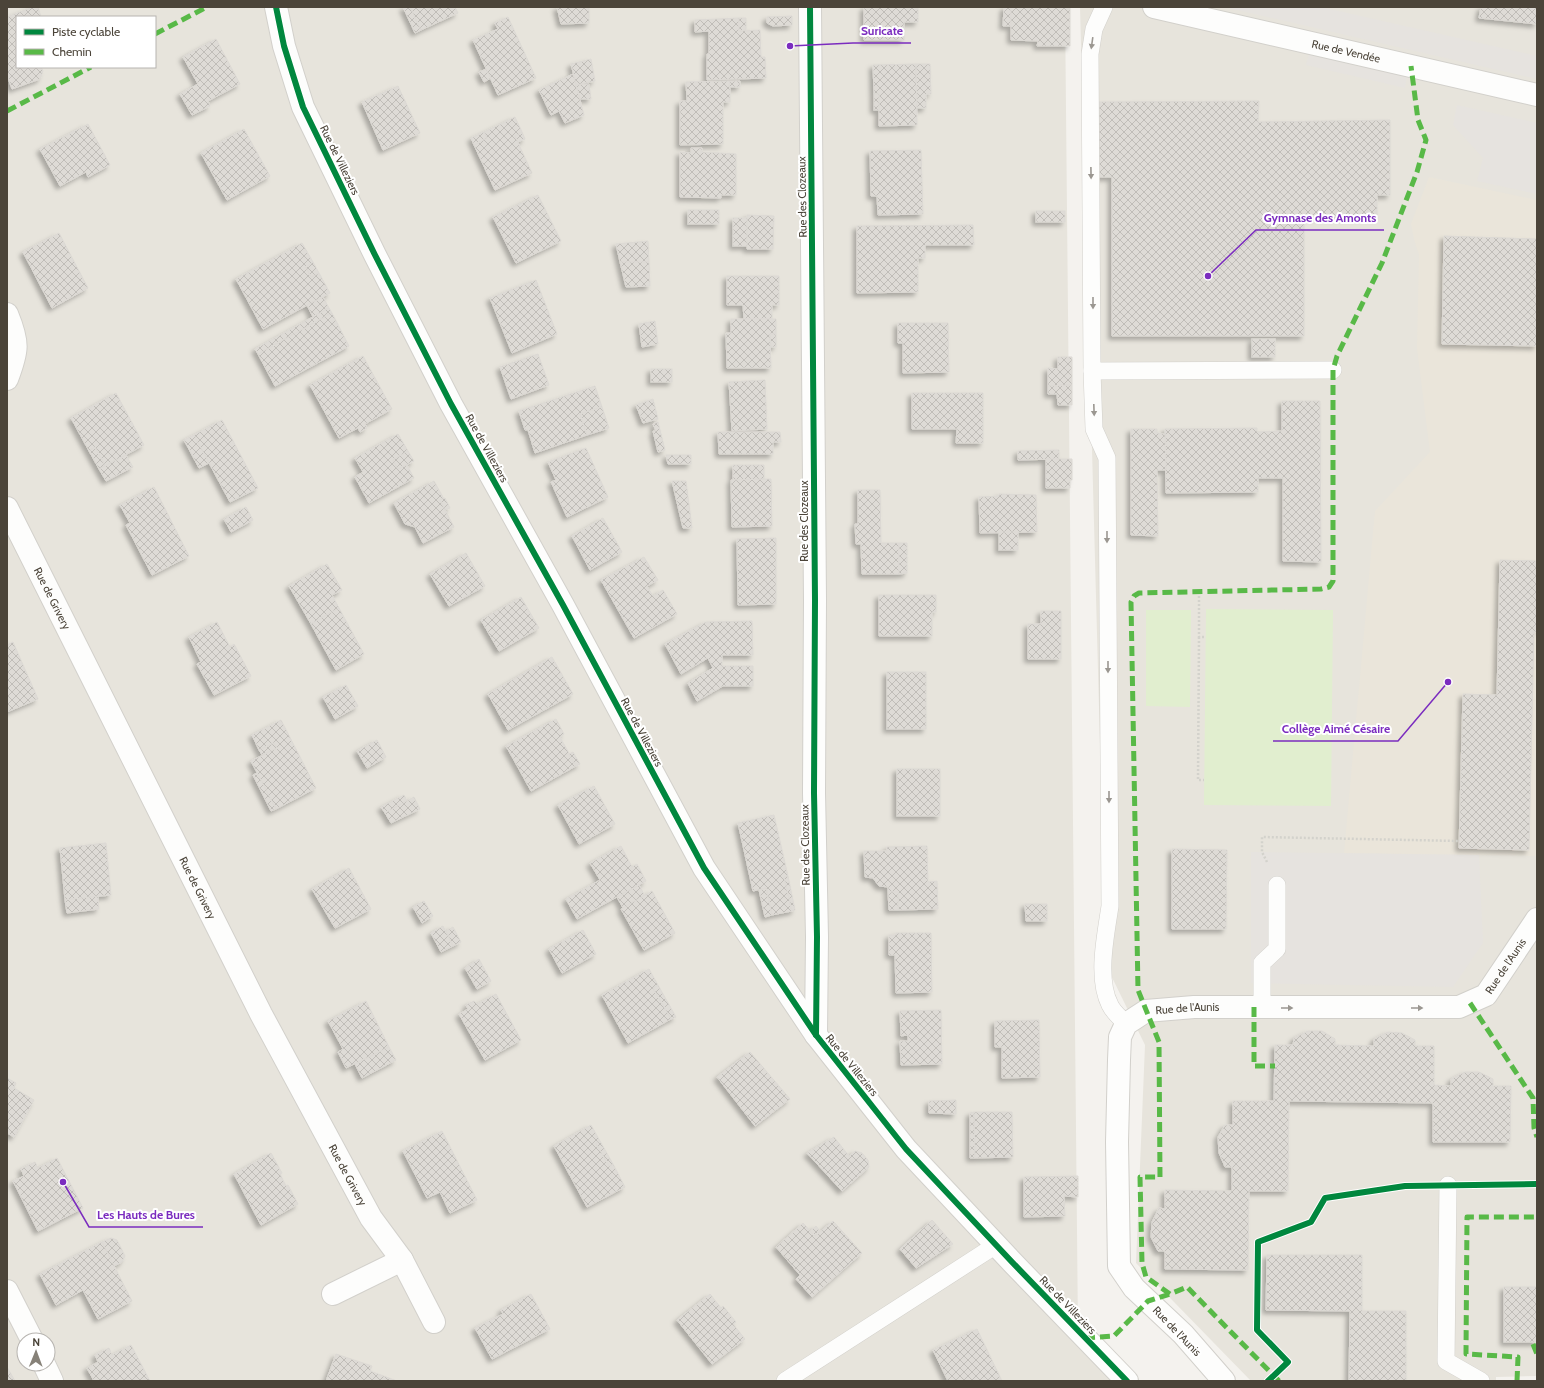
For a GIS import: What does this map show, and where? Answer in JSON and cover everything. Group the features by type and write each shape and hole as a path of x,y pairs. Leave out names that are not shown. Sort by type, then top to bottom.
{"street":[{"name":"Rue de Villeziers","path":"276,7 284,46 303,107 375,255 451,404 559,598 704,868 816,1035 906,1149 1127,1381"},
{"name":"Rue des Clozeaux","path":"810,7 815,600 814,794 817,937 816,1035"},
{"name":"Rue de Vendée","path":"1154,7 1537,95"},
{"path":"7,314 16,337 14,361 7,379"},
{"name":"Rue de Grivery","path":"7,508 261,1014 371,1218 402,1260 434,1322"},
{"name":"Rue de l'Aunis","path":"1224,1381 1183,1334 1134,1288 1119,1266 1117,1142 1119,1060 1120,1037 1126,1024 1146,1011 1194,1007 1459,1007 1486,995 1537,919"},
{"path":"334,1294 402,1260"},
{"path":"7,1291 28,1332"}],"lane":[{"path":"1104,7 1094,29 1090,54 1092,371 1094,429 1107,458 1110,906 1104,950 1104,982 1110,1005 1126,1024"},
{"path":"1092,371 1333,370"},
{"path":"1262,1008 1262,963 1277,949 1277,885"},
{"path":"1448,1185 1446,1361 1481,1381"},
{"path":"785,1381 996,1245"}],"path":[{"path":"1199,592 1198,780 1204,780"},
{"path":"1199,637 1205,637"},
{"path":"1277,885 1262,852 1262,837 1460,841"}],"shaded area":[{"path":"7,7 1065,7 1078,1332 1123,1381 7,1381"},
{"path":"1080,7 1537,7 1537,1376 1496,1377 1496,1381 1251,1381 1136,1263 1145,1045 1106,965"},
{"path":"1224,7 1321,7 1537,56 1537,79"},
{"path":"1309,54 1407,76 1405,88 1306,65"},
{"path":"1457,105 1537,123 1537,194 1477,181 1483,158 1453,125"},
{"path":"1429,177 1537,200 1537,856 1344,853 1375,511 1430,452 1417,348 1419,255 1411,224"},
{"path":"1251,852 1479,855 1483,943 1453,987 1251,983"}],"green space":[{"path":"1206,609 1333,610 1331,806 1204,805"},
{"path":"1146,610 1191,610 1190,707 1146,706"}],"building":[{"path":"33,7 38,7 41,16 16,16 16,68 42,68 43,71 40,79 12,89 7,75 7,17"},
{"path":"403,7 410,7 421,30 415,33"},
{"path":"410,7 455,7 458,13 421,30"},
{"path":"557,7 589,7 589,23 561,24"},
{"path":"864,7 918,7 918,22 904,22 904,40 864,40"},
{"path":"1004,7 1011,7 1011,26 1003,26"},
{"path":"1011,7 1070,7 1070,46 1037,46 1038,41 1011,40"},
{"path":"1481,7 1537,7 1537,24 1479,18"},
{"path":"792,16 792,25 773,26 767,23 767,17"},
{"path":"508,17 536,78 498,95 473,40 498,29 495,23"},
{"path":"739,18 739,31 760,30 761,57 765,57 766,78 707,80 709,31 695,32 695,20"},
{"path":"739,18 746,18 746,30 739,31"},
{"path":"216,39 240,84 208,101 210,106 192,115 180,94 198,84 183,57"},
{"path":"591,59 595,81 576,85 571,64"},
{"path":"916,64 917,125 879,126 879,94 874,94 873,65"},
{"path":"916,64 930,64 931,94 926,94 926,108 917,108"},
{"path":"486,69 491,78 484,82 479,72"},
{"path":"573,74 584,115 565,123 559,111 551,115 539,90"},
{"path":"730,81 730,102 723,102 723,144 680,145 680,101 687,101 686,82"},
{"path":"730,81 740,81 740,87 729,87"},
{"path":"589,84 591,99 580,99 576,85"},
{"path":"398,86 420,133 383,150 362,102"},
{"path":"874,94 879,94 879,110 874,110"},
{"path":"1259,101 1258,122 1390,120 1390,195 1377,195 1377,216 1304,216 1304,336 1112,336 1112,177 1099,177 1099,102"},
{"path":"515,117 522,132 515,136 532,173 495,190 474,145 487,138 484,132"},
{"path":"88,124 110,165 88,177 86,172 60,186 40,149"},
{"path":"244,129 270,176 227,200 201,153"},
{"path":"484,132 487,138 474,145 471,138"},
{"path":"522,132 525,139 518,142 515,136"},
{"path":"691,148 702,148 702,152 736,154 736,195 721,195 721,198 680,197 680,152 691,153"},
{"path":"921,150 923,214 878,215 877,196 871,196 870,151"},
{"path":"538,195 561,241 516,263 493,217"},
{"path":"688,210 719,210 719,224 688,224"},
{"path":"1036,211 1065,211 1065,222 1036,222"},
{"path":"747,215 774,216 773,249 747,249"},
{"path":"733,218 747,218 747,246 733,246"},
{"path":"973,225 974,245 925,245 925,258 918,258 918,292 857,293 857,226"},
{"path":"59,233 88,288 52,308 23,252"},
{"path":"1444,236 1537,239 1537,346 1442,344"},
{"path":"648,241 649,262 620,262 616,244"},
{"path":"302,243 313,262 306,267 311,277 319,273 330,293 263,329 236,279"},
{"path":"313,262 319,273 311,277 306,267"},
{"path":"620,262 649,262 650,286 626,287"},
{"path":"727,276 779,276 779,305 772,305 772,319 744,319 743,305 727,305"},
{"path":"536,280 557,334 512,353 490,298"},
{"path":"323,297 329,308 313,317 307,305"},
{"path":"329,308 332,313 258,354 255,349"},
{"path":"332,313 349,346 275,386 258,354"},
{"path":"731,319 776,319 776,334 770,334 771,368 727,368 726,333 731,333"},
{"path":"655,321 658,344 642,347 639,324"},
{"path":"898,323 948,323 949,372 903,373 903,343 898,343"},
{"path":"770,334 776,334 776,347 771,347"},
{"path":"1252,339 1275,339 1275,357 1252,357"},
{"path":"538,354 549,385 511,399 500,367"},
{"path":"363,356 392,409 365,424 367,428 360,432 358,428 339,438 310,385"},
{"path":"1058,357 1072,357 1072,385 1048,386 1048,368 1058,369"},
{"path":"651,369 672,369 672,382 651,382"},
{"path":"765,380 767,429 732,431 729,382"},
{"path":"1072,385 1072,405 1058,405 1057,394 1048,394 1048,386"},
{"path":"595,386 602,407 580,414 587,435 535,453 528,430 525,430 519,411"},
{"path":"116,393 144,445 105,466 95,447 89,451 71,418"},
{"path":"912,393 983,393 983,443 956,443 957,429 912,429"},
{"path":"653,399 658,419 643,423 636,405"},
{"path":"1282,401 1320,401 1321,562 1283,561 1283,478 1258,478 1258,492 1166,493 1165,429 1257,428 1257,432 1282,431"},
{"path":"602,407 609,428 587,435 580,414"},
{"path":"222,420 258,488 230,502 194,435"},
{"path":"658,422 665,450 658,452 653,431 656,431 653,424"},
{"path":"1131,429 1157,429 1157,433 1165,434 1166,470 1157,470 1158,536 1131,535"},
{"path":"718,432 780,432 781,442 773,442 773,454 719,454"},
{"path":"398,434 408,451 393,460 398,469 407,465 414,478 369,503 355,477 363,472 355,458"},
{"path":"194,435 209,463 199,468 184,440"},
{"path":"95,447 105,466 99,469 89,451"},
{"path":"586,448 608,497 567,517 551,482 556,480 548,462"},
{"path":"1059,450 1059,459 1018,460 1018,451"},
{"path":"408,451 414,461 398,469 393,460"},
{"path":"126,455 133,467 106,481 99,469"},
{"path":"666,455 691,455 691,464 668,464"},
{"path":"1046,459 1072,459 1072,480 1070,480 1070,488 1046,488"},
{"path":"733,465 764,465 764,479 733,480"},
{"path":"771,479 772,526 732,527 731,480"},
{"path":"434,481 444,499 440,500 454,527 423,543 415,527 405,524 394,503"},
{"path":"672,481 686,481 692,528 683,528"},
{"path":"154,487 189,556 152,575 126,525 130,523 120,505"},
{"path":"858,490 880,490 881,543 899,543 899,574 862,574 861,544 856,544 855,524 858,524"},
{"path":"999,494 1036,495 1037,532 980,533 979,497 999,496"},
{"path":"445,498 450,508 445,510 440,500"},
{"path":"246,507 253,520 231,532 224,519"},
{"path":"603,518 622,552 590,570 572,536"},
{"path":"999,532 1018,532 1018,550 999,550"},
{"path":"776,538 776,604 738,605 737,539"},
{"path":"899,543 907,543 907,573 899,574"},
{"path":"466,553 485,586 449,606 430,574"},
{"path":"644,557 658,580 647,586 653,596 663,590 677,614 634,638 601,580"},
{"path":"1500,560 1537,561 1537,632 1534,632 1529,850 1459,848 1463,694 1497,695"},
{"path":"327,564 342,590 332,595 339,608 311,624 289,586"},
{"path":"879,595 936,595 936,612 932,612 932,636 879,636"},
{"path":"521,597 539,628 499,651 481,620"},
{"path":"339,608 364,654 336,670 311,624"},
{"path":"1041,611 1061,611 1061,659 1028,659 1028,624 1041,624"},
{"path":"752,621 753,655 722,655 722,666 753,666 753,686 723,686 697,701 688,683 713,668 708,658 681,674 665,644 706,622"},
{"path":"217,622 230,647 234,644 251,676 214,695 197,664 201,662 189,637"},
{"path":"13,642 38,699 7,712 7,645"},
{"path":"552,657 573,694 508,730 488,694"},
{"path":"887,672 926,672 926,729 887,729"},
{"path":"346,685 358,706 335,719 323,697"},
{"path":"556,719 564,734 560,737 576,766 531,791 515,762 519,759 510,744"},
{"path":"281,720 316,788 276,809 251,761 277,748 274,743 259,750 252,735"},
{"path":"377,740 386,757 367,768 357,751"},
{"path":"274,743 277,748 262,755 259,750"},
{"path":"510,744 519,759 515,762 506,746"},
{"path":"573,752 580,764 576,766 569,754"},
{"path":"897,769 940,769 940,816 897,816"},
{"path":"257,773 276,809 271,811 253,775"},
{"path":"594,786 615,824 579,844 558,805"},
{"path":"404,795 407,801 385,813 381,807"},
{"path":"414,797 420,809 391,823 385,813"},
{"path":"774,815 788,876 784,877 792,911 772,915 766,888 753,891 738,823"},
{"path":"106,843 111,895 65,900 60,848"},
{"path":"621,846 632,867 637,864 646,881 577,919 566,899 600,880 590,863"},
{"path":"927,846 928,882 937,881 938,909 898,910 898,892 888,892 888,887 879,886 873,878 865,877 864,851 887,851 887,847"},
{"path":"1172,849 1227,850 1226,929 1172,929"},
{"path":"349,868 371,909 335,928 312,889"},
{"path":"788,876 795,910 792,911 784,877"},
{"path":"639,885 645,896 623,908 617,897"},
{"path":"766,888 772,915 765,917 759,890"},
{"path":"652,891 675,933 644,950 621,909"},
{"path":"888,892 898,892 898,910 889,910"},
{"path":"98,896 99,909 67,913 65,900"},
{"path":"424,901 433,916 422,923 413,907"},
{"path":"1025,904 1047,904 1047,921 1026,921"},
{"path":"443,926 453,946 441,952 431,933"},
{"path":"453,927 461,942 453,946 446,931"},
{"path":"583,930 596,954 562,973 549,949"},
{"path":"896,933 931,933 932,992 896,993 895,955 889,955 889,935 896,935"},
{"path":"479,959 491,981 477,989 465,968"},
{"path":"649,969 658,985 653,988 671,1019 628,1043 602,995"},
{"path":"658,985 676,1017 671,1019 653,988"},
{"path":"496,994 521,1040 485,1060 459,1014 468,1009 466,1005 474,1001 477,1004"},
{"path":"366,1001 389,1047 346,1068 338,1052 343,1049 328,1021"},
{"path":"941,1010 942,1064 901,1065 900,1041 908,1041 908,1035 901,1036 900,1011"},
{"path":"1039,1020 1040,1077 1002,1078 1002,1047 995,1047 995,1021"},
{"path":"1308,1031 1322,1031 1335,1039 1335,1045 1374,1046 1374,1039 1388,1032 1402,1033 1415,1040 1415,1046 1434,1046 1434,1085 1451,1086 1451,1079 1465,1072 1479,1072 1493,1079 1493,1086 1511,1086 1510,1142 1433,1142 1433,1103 1289,1101 1288,1191 1249,1191 1248,1270 1165,1269 1165,1251 1158,1251 1151,1237 1152,1222 1159,1208 1165,1209 1165,1190 1232,1191 1232,1167 1225,1167 1219,1153 1218,1137 1225,1125 1233,1125 1233,1101 1274,1101 1275,1045 1293,1045 1294,1038"},
{"path":"389,1047 396,1060 362,1078 355,1064"},
{"path":"750,1052 790,1099 755,1126 717,1077"},
{"path":"7,1078 16,1083 14,1088 34,1100 14,1137 7,1133"},
{"path":"956,1100 956,1114 929,1113 929,1101"},
{"path":"974,1112 975,1158 970,1158 970,1113"},
{"path":"974,1112 1012,1112 1013,1157 975,1158"},
{"path":"591,1125 600,1141 596,1143 609,1166 613,1164 625,1187 587,1207 554,1146"},
{"path":"442,1131 477,1200 450,1213 440,1192 427,1198 403,1151"},
{"path":"834,1137 849,1156 855,1151 862,1153 868,1160 869,1167 842,1191 807,1153"},
{"path":"600,1141 613,1164 609,1166 596,1143"},
{"path":"271,1153 282,1173 280,1174 286,1186 288,1185 298,1204 261,1225 234,1174"},
{"path":"57,1158 83,1208 38,1231 13,1181 24,1176 21,1169 35,1162 38,1168"},
{"path":"1078,1176 1078,1197 1064,1196 1065,1216 1024,1217 1024,1177"},
{"path":"932,1220 953,1244 916,1268 900,1249"},
{"path":"833,1221 862,1253 812,1297 796,1279 800,1275 776,1247 803,1223 815,1236"},
{"path":"816,1226 820,1231 815,1236 810,1231"},
{"path":"111,1238 117,1240 125,1256 122,1262 114,1266 102,1242"},
{"path":"102,1242 132,1301 98,1319 83,1290 56,1305 40,1274"},
{"path":"1267,1255 1362,1255 1362,1311 1406,1311 1406,1381 1349,1381 1350,1311 1266,1310"},
{"path":"1504,1287 1537,1287 1537,1342 1504,1342"},
{"path":"531,1294 550,1329 492,1359 475,1328 503,1314 501,1310"},
{"path":"710,1294 721,1308 723,1306 736,1322 733,1324 745,1339 712,1364 677,1320"},
{"path":"977,1329 1002,1381 948,1381 933,1350"},
{"path":"131,1345 150,1381 94,1381 87,1368 98,1362 95,1355 109,1348 112,1355"},
{"path":"336,1354 372,1366 370,1371 397,1381 326,1381"},
{"path":"7,1367 15,1381 7,1381"}],"marked path":[{"path":"156,33 207,7"},
{"path":"1279,1381 1187,1287 1170,1294 1146,1277 1142,1263 1140,1177 1160,1177 1159,1042 1138,990 1131,602 1134,596 1139,593 1321,589 1329,587 1333,581 1333,370 1337,356 1382,263 1417,172 1426,140 1418,120 1411,66"},
{"path":"7,111 89,68"},
{"path":"1470,1003 1533,1098 1534,1128 1537,1137"},
{"path":"1254,1007 1254,1066 1275,1066"},
{"path":"1517,1381 1518,1357 1466,1354 1467,1217 1537,1217"},
{"path":"1085,1338 1114,1336 1148,1301 1170,1294"},
{"path":"1533,1344 1537,1354"}],"cycle path":[{"path":"276,7 284,46 303,107 375,255 451,404 563,605 704,868 816,1035 906,1149 1127,1381"},
{"path":"810,7 815,600 814,793 817,937 816,1035"},
{"path":"1268,1381 1288,1362 1257,1330 1258,1242 1311,1222 1325,1198 1405,1186 1537,1184"}],"place":[{"name":"Suricate","path":"790,46"},
{"name":"Gymnase des Amonts","path":"1208,276"},
{"name":"Collège Aimé Césaire","path":"1448,682"},
{"name":"Les Hauts de Bures","path":"63,1182"}]}
